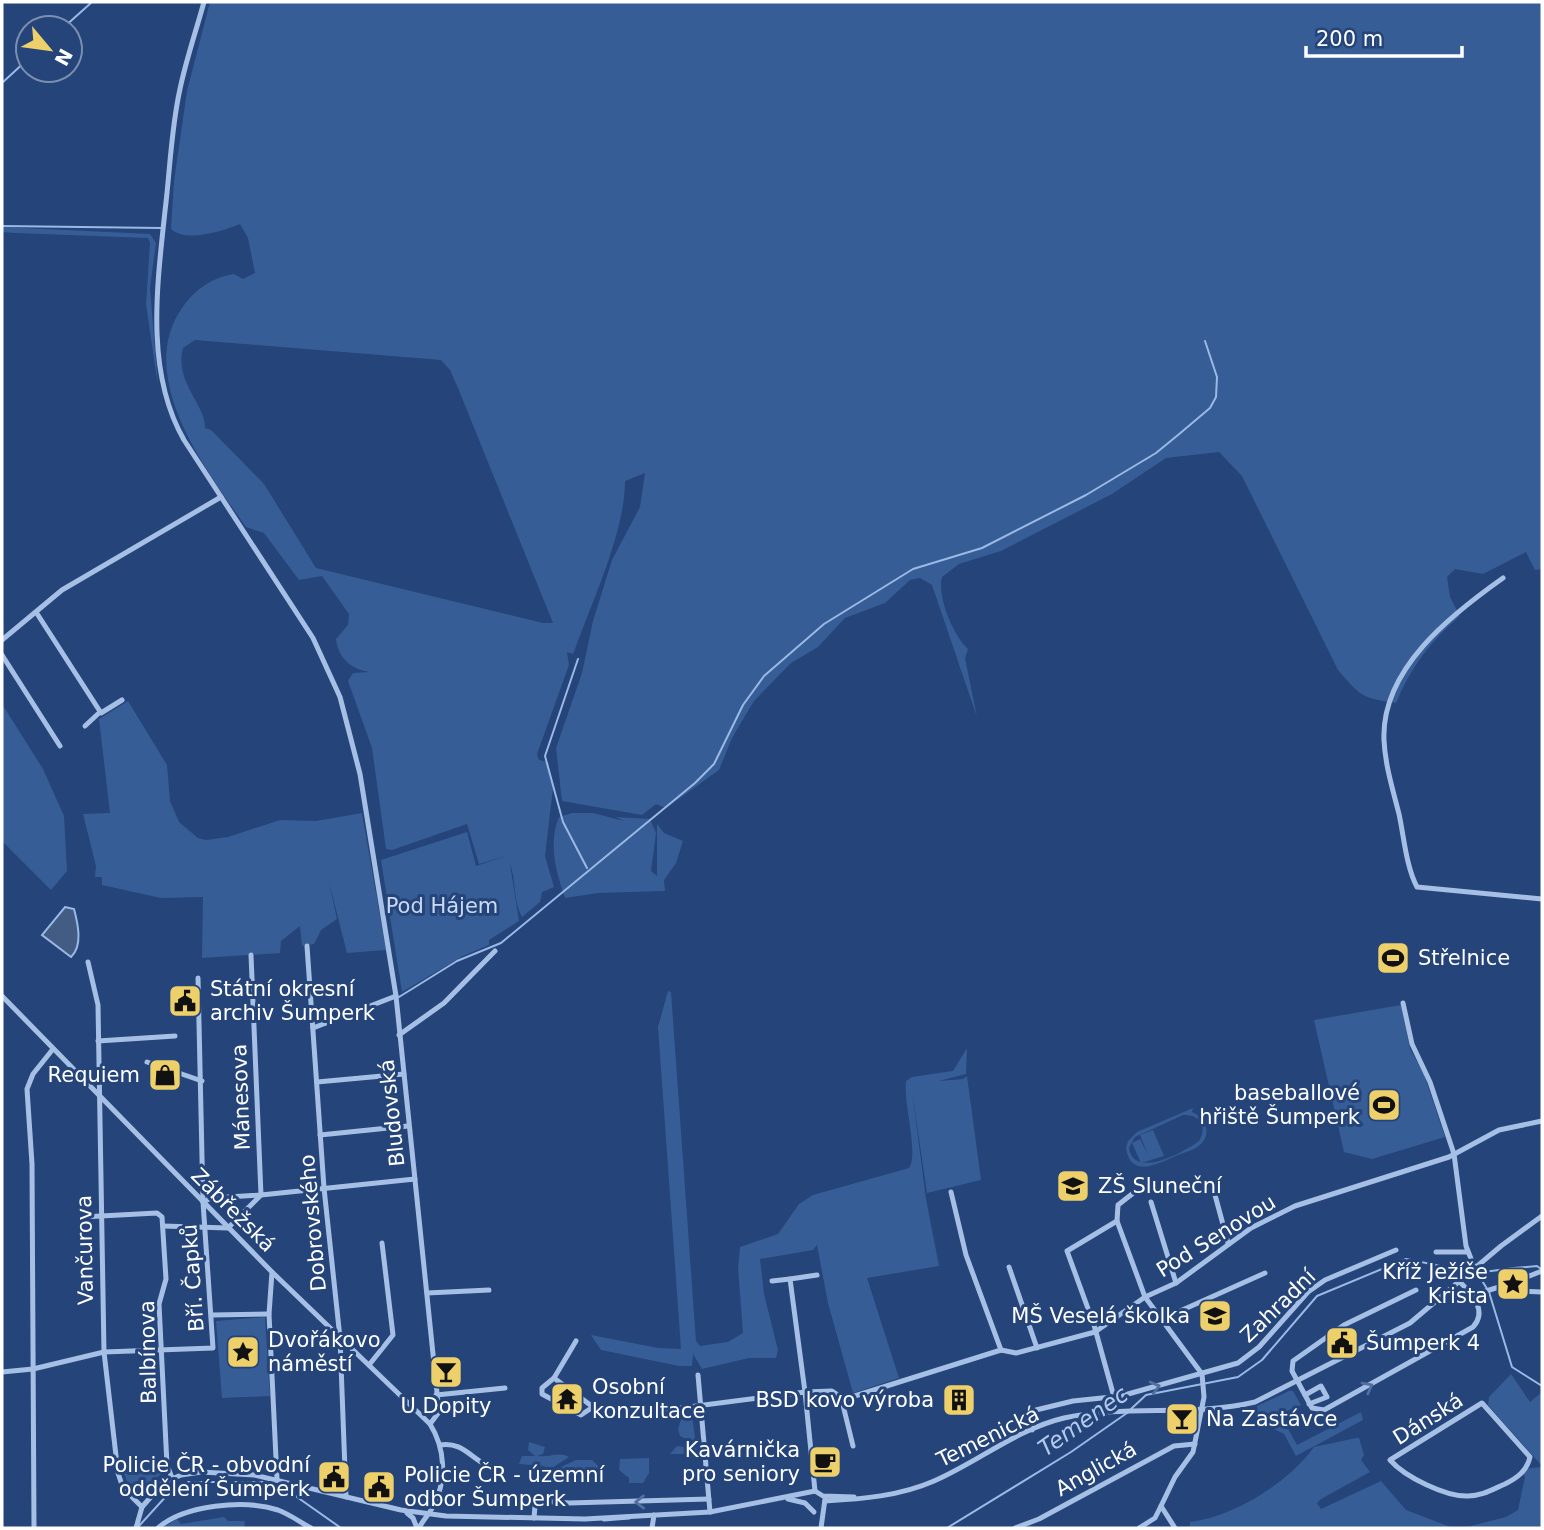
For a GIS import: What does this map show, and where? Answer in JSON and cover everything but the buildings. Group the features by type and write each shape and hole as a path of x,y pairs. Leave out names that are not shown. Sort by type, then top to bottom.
{"street":[{"name":"Bludovská","path":"204,2 180,90 156,302 163,383 171,414 221,497 296,609 340,697 360,774 396,996 439,1415 430,1424"},
{"path":"2,640 62,590 221,497"},
{"path":"1503,578 1457,611 1402,674 1390,707 1384,739 1391,785 1418,887 1542,899"},
{"path":"36,612 100,712"},
{"path":"2,655 60,746"},
{"path":"85,726 100,712 122,700"},
{"name":"Dobrovského","path":"307,946 324,1188 340,1338 346,1439 346,1497"},
{"path":"399,1035 444,1003 495,951"},
{"name":"Mánesova","path":"251,955 261,1195"},
{"name":"Vančurova","path":"88,962 99,1005 97,1095 104,1352 118,1474 123,1488 142,1507"},
{"name":"Bří. Čapků","path":"161,1350 213,1348 202,1202 198,978"},
{"name":"Zábřežská","path":"2,996 202,1202 430,1424 440,1445"},
{"path":"313,1028 396,996"},
{"path":"1403,1003 1412,1044 1430,1082 1454,1154 1467,1252 1474,1270"},
{"path":"98,1041 175,1036"},
{"path":"34,1528 32,1164 27,1089 33,1074 53,1049"},
{"path":"147,1062 201,1081"},
{"path":"317,1082 404,1074"},
{"name":"Pod Senovou","path":"842,1400 1001,1350 1014,1354 1095,1332 1145,1297 1176,1283 1228,1243 1296,1206 1454,1154 1499,1130 1542,1121"},
{"path":"320,1135 408,1126"},
{"path":"202,1202 211,1198 415,1179"},
{"path":"1139,1528 1155,1518 1179,1470 1191,1457 1202,1409 1203,1385 1200,1375 1145,1297 1116,1221 1115,1208 1140,1187"},
{"path":"951,1192 966,1255 1001,1350"},
{"path":"82,1217 157,1213 162,1217 163,1226 228,1228 261,1195"},
{"path":"1215,1195 1228,1243"},
{"path":"1151,1202 1176,1283"},
{"name":"Temenická","path":"815,1492 824,1499 902,1492 935,1481 1032,1430 1062,1419 1132,1411 1229,1408 1255,1402 1410,1323 1542,1216"},
{"path":"1114,1397 1067,1251 1116,1221"},
{"name":"Balbínova","path":"163,1226 166,1279 159,1304 167,1465 172,1478"},
{"path":"369,1365 393,1335 382,1243"},
{"name":"Zahradní","path":"1032,1430 1032,1417 1036,1410 1073,1401 1114,1397 1200,1375 1248,1356 1308,1292 1325,1280 1396,1250"},
{"path":"1436,1252 1467,1252"},
{"path":"1009,1267 1037,1348"},
{"path":"272,1272 269,1314 277,1479"},
{"path":"1473,1295 1542,1272"},
{"path":"1160,1320 1265,1273"},
{"path":"772,1281 817,1275"},
{"path":"136,1526 142,1507 155,1490 172,1478 201,1472 277,1479 401,1510 446,1516 534,1518 710,1512 807,1496 815,1492 790,1279"},
{"path":"1416,1290 1344,1325 1298,1356 1291,1366 1309,1404 1317,1410 1324,1410 1473,1327 1478,1320 1477,1302 1462,1280"},
{"path":"1508,1284 1521,1291 1542,1292"},
{"path":"426,1293 489,1290"},
{"path":"212,1315 269,1314"},
{"path":"576,1341 554,1378 543,1385 542,1394 581,1415 588,1414 593,1407"},
{"path":"2,1372 33,1369 104,1352 161,1350"},
{"path":"698,1375 710,1512"},
{"path":"554,1378 593,1407 662,1409 832,1391 842,1400 853,1446"},
{"path":"1305,1395 1321,1386 1327,1397 1309,1404"},
{"path":"436,1395 505,1388"},
{"name":"Dánská","path":"1482,1403 1530,1457 1525,1469 1513,1480 1467,1496 1406,1475 1390,1460 1482,1403"},
{"name":"Anglická","path":"1015,1528 1039,1519 1133,1465 1174,1446 1195,1444"},
{"path":"401,1510 413,1518 418,1528 428,1514 437,1498 443,1471 440,1445 458,1445 486,1466 499,1469"},
{"path":"805,1503 807,1496"},
{"path":"437,1498 446,1516"},
{"path":"785,1498 805,1503 814,1512 819,1528"},
{"path":"534,1518 535,1506 540,1501 569,1503 709,1499"},
{"path":"819,1528 824,1499"},
{"path":"158,1528 174,1515 191,1509 250,1506 280,1511 311,1528"},
{"path":"1161,1506 1175,1528"},
{"path":"814,1512 821,1510"},
{"path":"652,1528 654,1515"}],"green space":[{"name":"Pod Hájem","path":"210,2 1542,2 1542,569 1535,570 1526,552 1483,574 1455,569 1447,577 1450,597 1460,616 1440,634 1423,655 1396,703 1368,697 1357,690 1338,670 1242,476 1219,452 1166,458 1112,494 1001,551 959,564 942,577 944,605 957,635 968,649 965,658 977,717 932,585 920,578 910,580 885,603 845,618 818,647 791,663 754,701 732,738 719,770 666,808 656,804 642,815 562,801 556,748 582,673 593,621 612,560 640,507 645,473 625,481 624,501 614,543 573,654 567,652 569,665 537,754 539,760 548,762 553,788 545,856 554,887 542,892 540,902 522,917 510,864 519,921 489,940 489,945 463,956 402,992 381,860 467,832 476,866 509,855 479,864 467,824 392,850 386,849 372,748 348,681 353,673 369,672 346,662 337,646 336,639 348,625 349,614 322,576 299,580 264,533 246,527 213,479 181,422 171,393 166,363 169,335 182,308 192,295 211,282 234,274 243,279 255,273 248,238 240,224 195,235 178,233 171,229 174,181 187,91","holes":["195,340 441,360 450,370 458,388 553,623 543,623 316,568 264,484 211,430 205,428 201,411 186,382 181,360 183,348"]},
{"path":"2,227 150,234 156,243 150,288 158,386 146,304 150,243 148,238 15,233 2,232"},
{"path":"128,701 167,765 170,801 179,822 198,838 206,840 228,837 280,820 316,821 362,813 386,950 347,953 329,882 337,919 321,930 314,944 302,946 300,926 281,941 280,953 202,958 203,897 161,898 102,885 102,877 95,877 96,866 83,814 110,813 99,719"},
{"path":"2,704 43,769 64,816 67,871 51,890 2,841"},
{"path":"572,813 593,813 624,821 616,817 650,819 656,833 651,871 657,876 657,824 664,833 683,841 676,863 664,880 665,891 598,893 565,898 556,868 554,837 559,817"},
{"path":"668,991 671,992 696,1341 700,1346 728,1342 743,1333 738,1268 740,1247 778,1234 799,1204 813,1195 909,1168 912,1161 912,1140 906,1081 912,1077 953,1071 967,1048 966,1074 939,1081 963,1079 967,1076 981,1180 927,1193 912,1091 926,1199 939,1266 867,1278 899,1378 853,1393 828,1303 817,1245 813,1250 760,1259 764,1294 778,1350 776,1358 749,1358 702,1369 693,1354 692,1366 679,1366 601,1350 591,1335 658,1348 681,1349 658,1027"},
{"name":"baseballové hřiště Šumperk","path":"1401,1005 1410,1049 1424,1074 1445,1137 1372,1159 1344,1152 1314,1020"},
{"path":"1193,1108 1192,1112 1200,1117 1206,1129 1205,1138 1197,1147 1147,1167 1134,1164 1126,1148 1128,1141 1137,1132","holes":["1183,1115 1189,1115 1201,1122 1203,1131 1199,1141 1160,1161 1140,1162 1133,1157 1129,1148 1135,1137"]},
{"path":"1153,1130 1164,1156 1141,1163 1132,1143 1140,1139 1148,1155 1140,1135"},
{"name":"Dvořákovo náměstí","path":"265,1317 270,1396 222,1398 216,1321"},
{"path":"1511,1374 1530,1402 1542,1392 1542,1466 1488,1405 1489,1397"},
{"path":"1293,1391 1301,1405 1280,1414 1297,1445 1361,1412 1363,1420 1296,1456 1284,1434 1259,1422 1257,1406"},
{"path":"692,1415 697,1454 670,1454 677,1446 684,1447 686,1439 680,1436 678,1429 682,1416"},
{"path":"1359,1438 1364,1455 1361,1460 1370,1472 1321,1499 1317,1503 1321,1509 1381,1481 1406,1510 1453,1528 1190,1528 1190,1522 1225,1513 1276,1485 1314,1447"},
{"path":"529,1442 545,1447 543,1454 537,1456 569,1457 549,1470 544,1466 519,1464 522,1456 535,1456 528,1450"},
{"path":"649,1458 649,1473 643,1483 629,1483 629,1478 619,1470 620,1459"},
{"path":"120,1460 140,1460 142,1470 161,1469 162,1474 134,1491 128,1485"},
{"path":"576,1460 592,1460 600,1468 599,1474 550,1478 559,1468"},
{"path":"1542,1467 1542,1528 1463,1528 1506,1517 1518,1510 1525,1477 1521,1469"},
{"path":"224,1517 228,1521 245,1521 244,1528 163,1528 177,1519 181,1524"}],"shaded area":[{"path":"65,907 74,909 78,928 77,947 71,957 42,935"}],"waterway":[{"path":"79,14 92,2"},
{"path":"2,83 14,72"},
{"path":"2,226 161,228"},
{"path":"399,997 457,961 501,943 695,783 714,764 743,705 764,676 824,624 913,569 982,548 1086,495 1156,453 1210,408 1216,397 1217,377 1205,341"},
{"path":"578,659 545,756 563,822 587,868"},
{"name":"Temenec","path":"1131,1409 1146,1395 1238,1377 1262,1360 1317,1296 1406,1259 1476,1273 1537,1266 1541,1269"},
{"path":"1478,1274 1489,1292 1512,1367 1542,1386"},
{"name":"Temenec","path":"947,1528 1071,1452 1127,1413"},
{"path":"139,1526 169,1493 188,1482 263,1482 287,1490 341,1528"}],"place":[{"name":"Střelnice","path":"1393,958"},
{"name":"Státní okresní archiv Šumperk","path":"185,1001"},
{"name":"Requiem","path":"165,1075"},
{"name":"baseballové hřiště Šumperk","path":"1384,1105"},
{"name":"ZŠ Sluneční","path":"1073,1186"},
{"name":"Kříž Ježíše Krista","path":"1513,1284"},
{"name":"MŠ Veselá školka","path":"1215,1316"},
{"name":"Šumperk 4","path":"1342,1343"},
{"name":"Dvořákovo náměstí","path":"243,1352"},
{"name":"U Dopity","path":"446,1372"},
{"name":"Osobní konzultace","path":"567,1399"},
{"name":"BSD kovo výroba","path":"959,1400"},
{"name":"Na Zastávce","path":"1182,1419"},
{"name":"Kavárnička pro seniory","path":"825,1462"},
{"name":"Policie ČR - obvodní oddělení Šumperk","path":"334,1477"},
{"name":"Policie ČR - územní odbor Šumperk","path":"379,1487"}]}
